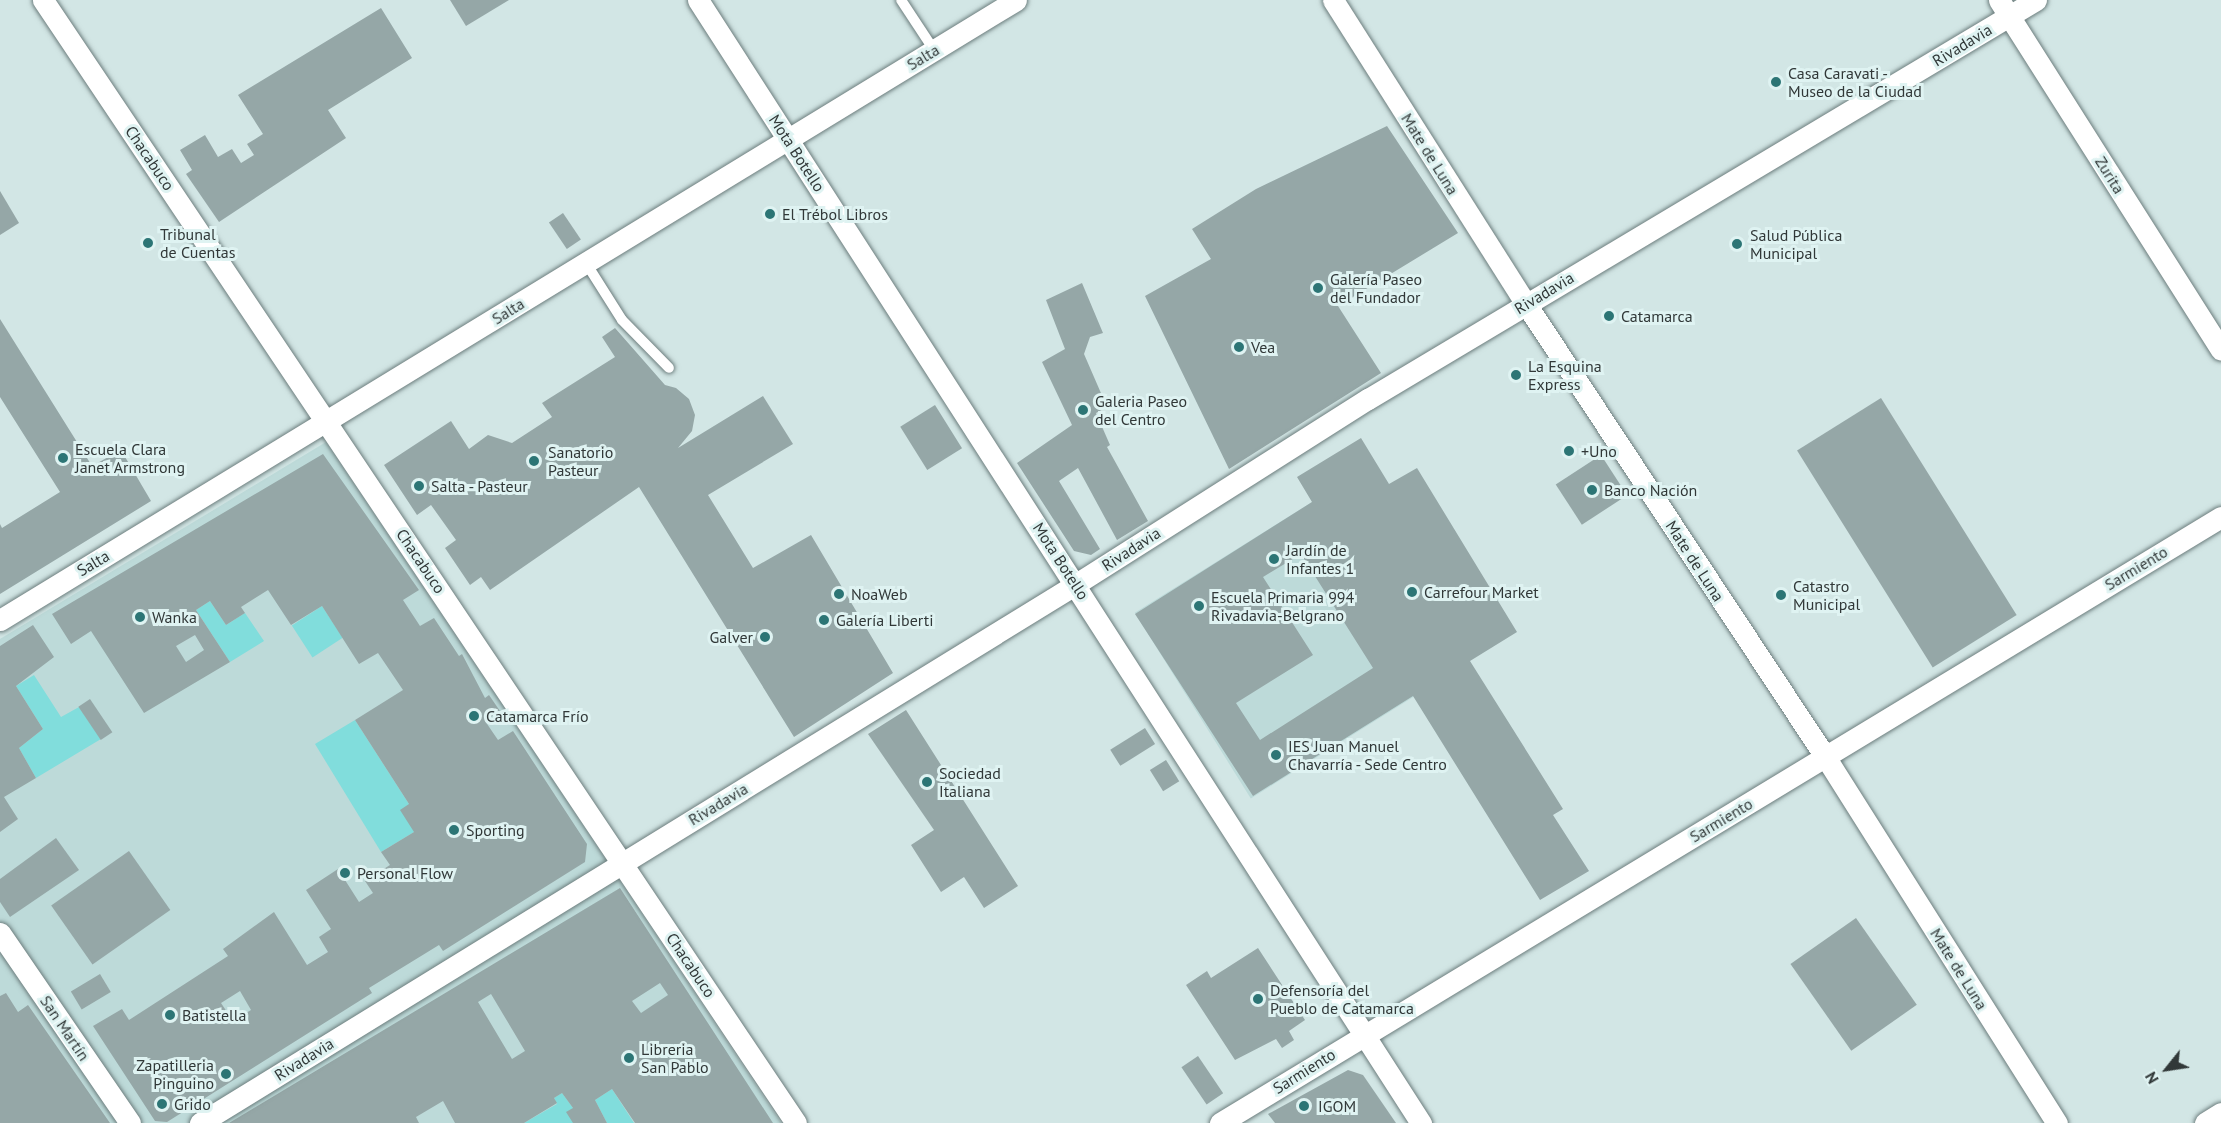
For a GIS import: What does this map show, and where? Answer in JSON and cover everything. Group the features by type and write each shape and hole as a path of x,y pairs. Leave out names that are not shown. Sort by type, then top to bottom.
{"street":[{"name":"Chacabuco","path":"43,0 796,1123"},
{"name":"Mota Botello","path":"698,0 1421,1123"},
{"name":"Salta","path":"0,620 1016,0"},
{"name":"Mate de Luna","path":"1333,0 1526,304 1826,758 2057,1123"},
{"name":"Rivadavia","path":"200,1123 1076,584 2004,8 2036,0"},
{"name":"Zurita","path":"2004,8 2221,350"},
{"name":"Sarmiento","path":"1220,1123 1363,1034 1826,758 2221,517"},
{"name":"San Martín","path":"0,933 130,1123"},
{"path":"2205,1123 2221,1113"}],"lane":[{"path":"901,0 934,50"},
{"path":"586,263 622,320 669,368"}],"shaded area":[{"path":"326,442 781,1123 0,1123 0,639"},
{"path":"1312,502 1428,688 1251,798 1135,613"},
{"path":"210,601 226,625 245,613 264,641 230,662 196,610"},
{"path":"322,606 343,638 313,657 292,626"},
{"path":"34,675 61,717 79,707 101,739 36,778 19,748 43,729 16,686"},
{"path":"355,720 409,804 414,832 381,852 315,744"},
{"path":"612,1089 634,1123 607,1123 595,1100"},
{"path":"562,1093 573,1108 573,1123 524,1123 557,1104 554,1098"}],"building":[{"path":"450,0 509,0 466,26"},
{"path":"381,8 412,58 328,110 346,138 219,222 186,174 192,170 180,150 205,135 218,157 232,149 241,163 254,155 247,144 263,134 238,95"},
{"path":"1387,126 1458,233 1338,306 1381,373 1229,469 1145,296 1211,259 1192,229 1256,189"},
{"path":"0,191 19,223 0,235"},
{"path":"563,213 581,240 567,249 549,223"},
{"name":"Galeria Paseo del Centro","path":"1082,283 1103,333 1090,337 1084,354 1107,407 1096,413 1110,445 1107,447 1148,521 1117,540 1078,468 1059,481 1100,549 1091,555 1074,551 1017,463 1072,425 1042,362 1065,349 1046,300"},
{"name":"Escuela Clara Janet Armstrong","path":"0,319 92,466 121,450 151,501 0,594 0,524 2,528 60,492 0,397"},
{"name":"Sanatorio Pasteur","path":"615,328 665,385 676,388 689,399 695,415 692,431 678,448 763,396 793,444 708,495 753,568 811,535 893,673 794,737 639,487 490,590 481,577 470,585 445,548 456,540 431,505 417,515 384,465 451,421 469,449 488,435 512,443 552,417 542,403 615,357 602,337"},
{"path":"1881,398 2017,615 1933,668 1797,450"},
{"path":"935,405 962,448 927,470 900,427"},
{"path":"1361,438 1389,484 1417,468 1517,632 1470,661 1563,809 1553,815 1589,871 1540,900 1413,696 1253,796 1135,614 1312,502 1297,477","holes":["1301,554 1373,668 1260,740 1236,703 1313,655 1263,577"]},
{"path":"323,454 419,590 403,600 420,626 434,618 459,656 462,654 485,698 489,695 500,711 485,721 498,740 513,731 587,844 585,862 443,951 439,945 369,988 372,993 167,1122 155,1121 93,1026 122,1009 129,1020 228,956 223,949 274,912 307,965 328,952 319,937 331,929 306,890 338,869 359,902 373,893 365,881 390,865 381,852 414,832 400,810 409,804 355,720 403,690 378,653 359,664 322,606 291,625 268,590 241,607 245,613 226,625 210,601 196,610 230,662 144,713 91,631 71,644 52,614","holes":["195,635 204,650 186,662 176,646","240,991 251,1010 233,1021 221,1003"]},
{"name":"Banco Nación","path":"1601,455 1627,495 1582,525 1556,484"},
{"path":"33,625 54,657 16,686 43,729 19,748 36,778 4,797 18,819 0,832 0,646"},
{"path":"90,699 112,732 101,740 78,707"},
{"name":"Sociedad Italiana","path":"906,710 1018,886 984,908 964,877 941,892 911,845 934,830 868,734"},
{"path":"1145,728 1155,744 1120,766 1110,750"},
{"path":"1166,760 1179,781 1163,791 1150,770"},
{"path":"56,838 79,870 10,917 0,902 0,879"},
{"path":"129,851 170,910 92,964 51,905"},
{"path":"620,888 773,1123 635,1123 612,1089 595,1100 607,1123 573,1123 566,1112 573,1108 562,1093 554,1098 557,1103 524,1123 455,1123 443,1101 416,1117 419,1123 229,1123","holes":["660,983 668,995 641,1013 632,1001","491,994 525,1051 512,1059 478,1002"]},
{"path":"1856,918 1917,1005 1851,1051 1790,964"},
{"name":"Defensoría del Pueblo de Catamarca","path":"1258,948 1305,1020 1289,1031 1294,1040 1282,1048 1276,1039 1235,1060 1186,985 1207,971 1211,978"},
{"path":"100,974 111,992 82,1010 71,992"},
{"path":"6,993 18,1012 28,1005 110,1123 0,1123 0,996"},
{"path":"1198,1056 1223,1093 1207,1104 1181,1067"},
{"path":"1348,1070 1363,1075 1396,1123 1275,1123 1268,1114"}],"place":[{"name":"Casa Caravati - Museo de la Ciudad","path":"1776,82"},
{"name":"El Trébol Libros","path":"770,214"},
{"name":"Tribunal de Cuentas","path":"148,243"},
{"name":"Salud Pública Municipal","path":"1737,244"},
{"name":"Galería Paseo del Fundador","path":"1318,288"},
{"name":"Catamarca","path":"1609,316"},
{"name":"Vea","path":"1239,347"},
{"name":"La Esquina Express","path":"1516,375"},
{"name":"Galeria Paseo del Centro","path":"1083,410"},
{"name":"+Uno","path":"1569,451"},
{"name":"Escuela Clara Janet Armstrong","path":"63,458"},
{"name":"Sanatorio Pasteur","path":"534,461"},
{"name":"Salta - Pasteur","path":"419,486"},
{"name":"Banco Nación","path":"1592,490"},
{"name":"Jardín de Infantes 1","path":"1274,559"},
{"name":"Carrefour Market","path":"1412,592"},
{"name":"NoaWeb","path":"839,594"},
{"name":"Catastro Municipal","path":"1781,595"},
{"name":"Escuela Primaria 994 Rivadavia-Belgrano","path":"1199,606"},
{"name":"Wanka","path":"140,617"},
{"name":"Galería Liberti","path":"824,620"},
{"name":"Galver","path":"765,637"},
{"name":"Catamarca Frío","path":"474,716"},
{"name":"IES Juan Manuel Chavarría - Sede Centro","path":"1276,755"},
{"name":"Sociedad Italiana","path":"927,782"},
{"name":"Sporting","path":"454,830"},
{"name":"Personal Flow","path":"345,873"},
{"name":"Defensoría del Pueblo de Catamarca","path":"1258,999"},
{"name":"Batistella","path":"170,1015"},
{"name":"Libreria San Pablo","path":"629,1058"},
{"name":"Zapatilleria Pinguino","path":"226,1074"},
{"name":"Grido","path":"162,1104"},
{"name":"IGOM","path":"1304,1106"}]}
